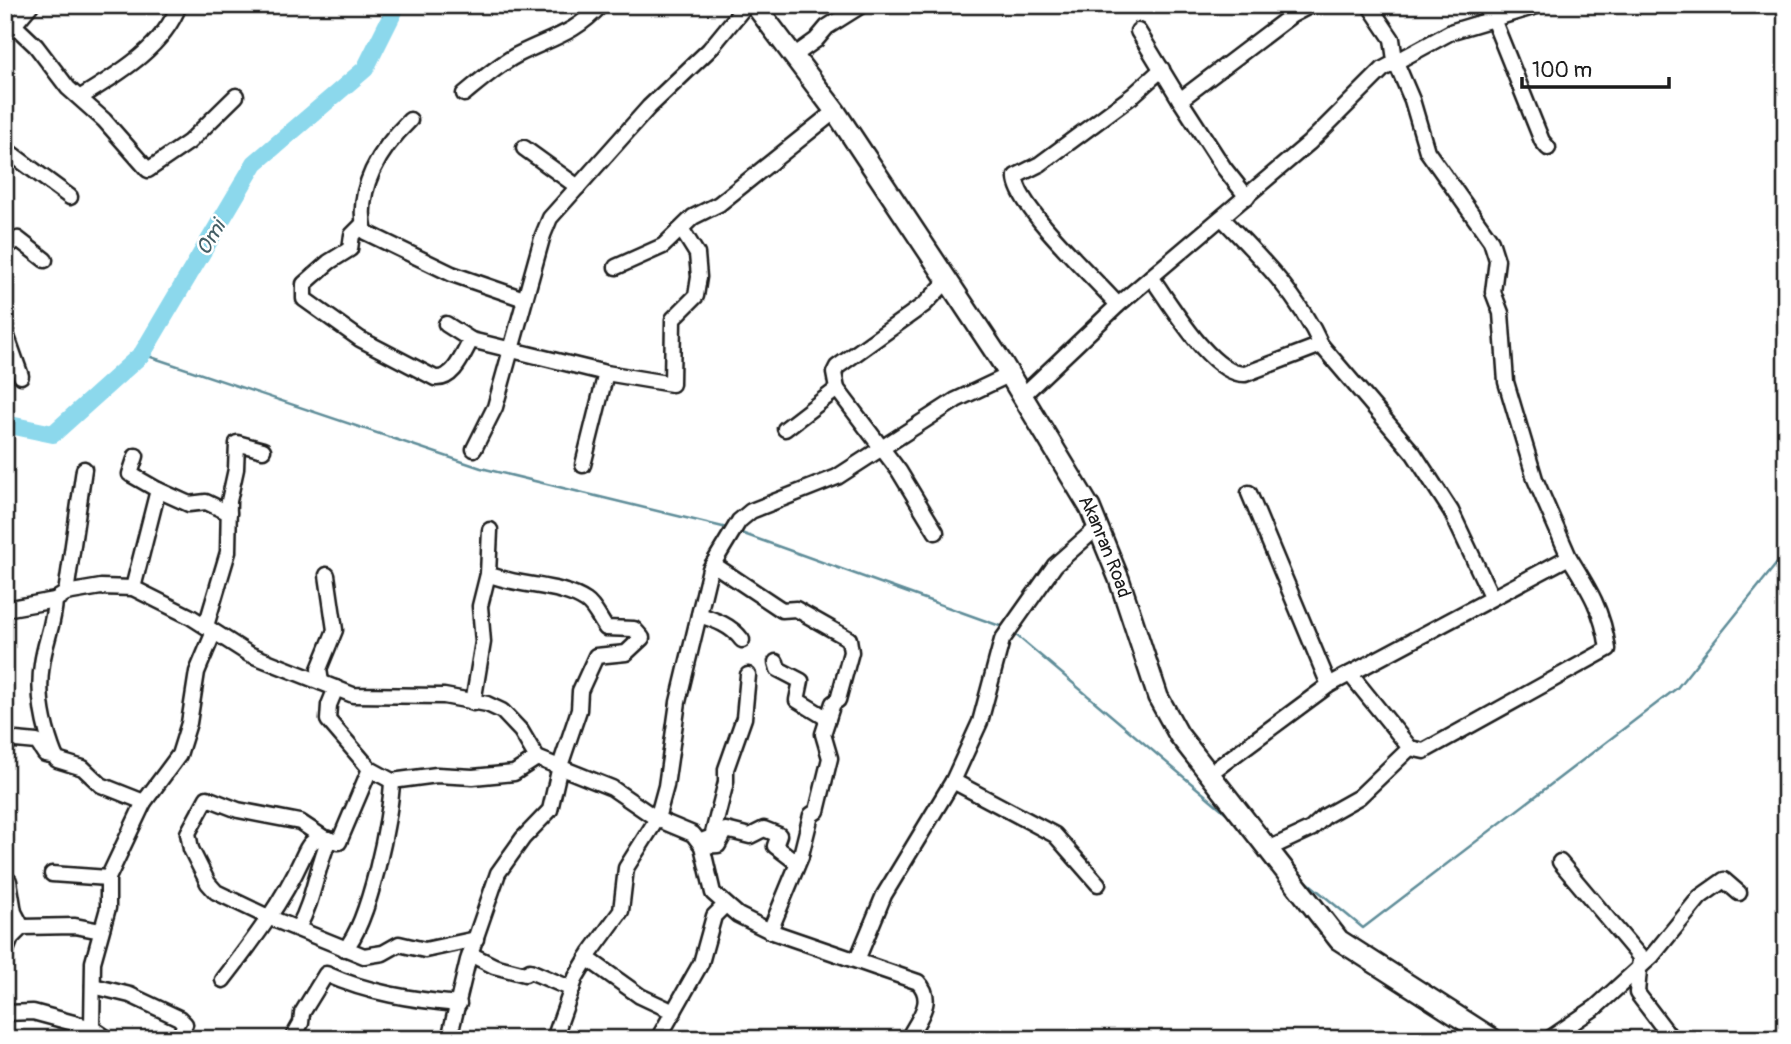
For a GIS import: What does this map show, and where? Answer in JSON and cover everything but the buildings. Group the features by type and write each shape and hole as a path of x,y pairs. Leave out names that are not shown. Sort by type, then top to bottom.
{"main road":[{"name":"Akanran Road","path":"755,5 835,111 1009,375 1090,508 1119,579 1158,697 1178,735 1339,940 1493,1039"}],"street":[{"path":"31,5 10,31 37,46 68,88 82,97 148,170 190,142 236,96"},
{"path":"82,97 122,72 158,39 179,5"},
{"path":"464,94 506,62 550,43 586,22 601,5"},
{"path":"474,449 495,407 513,350 524,299 550,218 649,107 709,50 746,5"},
{"path":"795,55 816,40 827,27 862,5"},
{"path":"1180,100 1292,15 1311,5"},
{"path":"1350,674 1410,748 1424,751 1608,649 1604,620 1591,591 1569,557 1535,479 1506,382 1502,313 1493,292 1497,260 1491,241 1427,151 1412,100 1395,60 1392,39 1369,5"},
{"path":"1021,397 1118,305 1247,197 1395,60 1494,12 1540,5"},
{"path":"1494,12 1542,141 1548,148"},
{"path":"1138,31 1180,100 1247,197"},
{"path":"1118,305 1049,232 1019,192 1016,176 1040,164 1132,96 1162,69"},
{"path":"616,267 663,246 682,230 692,217 719,204 835,111"},
{"path":"410,120 394,136 369,178 361,204 365,232 452,274 524,299"},
{"path":"524,148 578,187"},
{"path":"5,149 70,197"},
{"path":"1222,218 1270,268 1314,330 1321,345 1414,454 1451,511 1491,596"},
{"path":"363,224 352,235 350,249 304,284 304,299 360,339 435,378 443,379 450,375 471,340"},
{"path":"446,324 471,340 606,373 672,384 673,319 696,296 699,277 697,254 682,230"},
{"path":"5,248 18,239 45,260"},
{"path":"1151,277 1210,357 1232,375 1245,374 1321,345"},
{"path":"936,532 882,447 837,389 834,373 837,367 925,304 946,282"},
{"path":"5,331 21,376"},
{"path":"583,464 606,373"},
{"path":"554,1039 572,989 587,958 621,911 626,868 657,819 666,786 678,702 713,564 739,521 751,511 820,485 956,400 1009,375"},
{"path":"785,429 837,389"},
{"path":"90,1034 93,962 108,908 108,878 144,802 179,755 189,723 197,672 228,552 229,513 237,443 263,450"},
{"path":"136,456 130,474 189,504 206,502 229,513"},
{"path":"84,469 61,596 41,673 45,726 57,760 83,768 101,785 144,802"},
{"path":"133,588 158,490"},
{"path":"1249,493 1329,685"},
{"path":"857,960 884,895 953,780 988,699 991,672 1002,640 1055,565 1098,527"},
{"path":"473,703 483,642 480,606 488,574 490,530"},
{"path":"1209,774 1329,685 1491,596 1569,557"},
{"path":"713,564 782,610 796,609 849,639 851,652 848,667 823,734 830,758 817,811 811,815 801,855 770,931"},
{"path":"449,1039 470,954 498,873 523,838 550,810 560,766 579,710 580,691 596,656 626,653 642,638 634,629 606,628 587,601 554,589 505,581 488,574"},
{"path":"321,682 319,669 324,650 335,630 327,575"},
{"path":"5,609 101,587 133,588 273,665 353,695 444,696 502,711 521,731 537,758 612,788 657,819 693,834 702,846 713,893 725,905 770,931 916,980 926,991 927,1004 908,1039"},
{"path":"699,615 736,632 741,640"},
{"path":"776,662 778,669 800,681 797,700 828,719"},
{"path":"702,846 704,840 712,837 726,769 744,718 748,676"},
{"path":"336,688 329,705 328,720 370,769 392,781 437,775 472,777 514,773 537,758"},
{"path":"5,738 37,742 45,754 55,756"},
{"path":"1268,849 1311,829 1325,816 1359,797 1410,748"},
{"path":"223,980 291,883 308,846 316,838 340,841 370,769"},
{"path":"953,780 1055,835 1098,884"},
{"path":"345,949 355,938 367,911 391,806 392,781"},
{"path":"326,838 300,822 238,810 207,797 188,833 191,849 208,883 216,892 364,957 383,953 399,944 425,950 476,939"},
{"path":"702,846 718,845 726,830 750,836 764,829 779,835 775,846 782,855 796,862 801,855"},
{"path":"298,928 314,894 313,882 326,838"},
{"path":"1560,862 1640,957 1637,967 1637,993 1672,1039"},
{"path":"52,874 108,878"},
{"path":"1549,1039 1596,1007 1652,956 1700,897 1716,884 1724,880 1739,893"},
{"path":"9,881 14,912 22,927"},
{"path":"658,1039 701,962 714,916 725,905"},
{"path":"5,953 8,937 22,927 75,926 101,931"},
{"path":"470,954 494,966 525,974 530,971 572,989"},
{"path":"587,958 640,996 674,1012"},
{"path":"292,1039 301,1023 302,1013 326,974 358,987 422,1000 459,1004"},
{"path":"93,986 130,995 179,1018 185,1024 177,1039"},
{"path":"5,1013 33,1012 108,1039"}],"waterway":[{"name":"Omi","path":"5,424 53,434 142,354 255,163 365,69 397,5"},
{"path":"142,354 481,468 727,528"},
{"path":"741,533 1000,626"},
{"path":"1300,876 1363,928 1677,688 1786,552"},
{"path":"1015,634 1231,817"}]}
